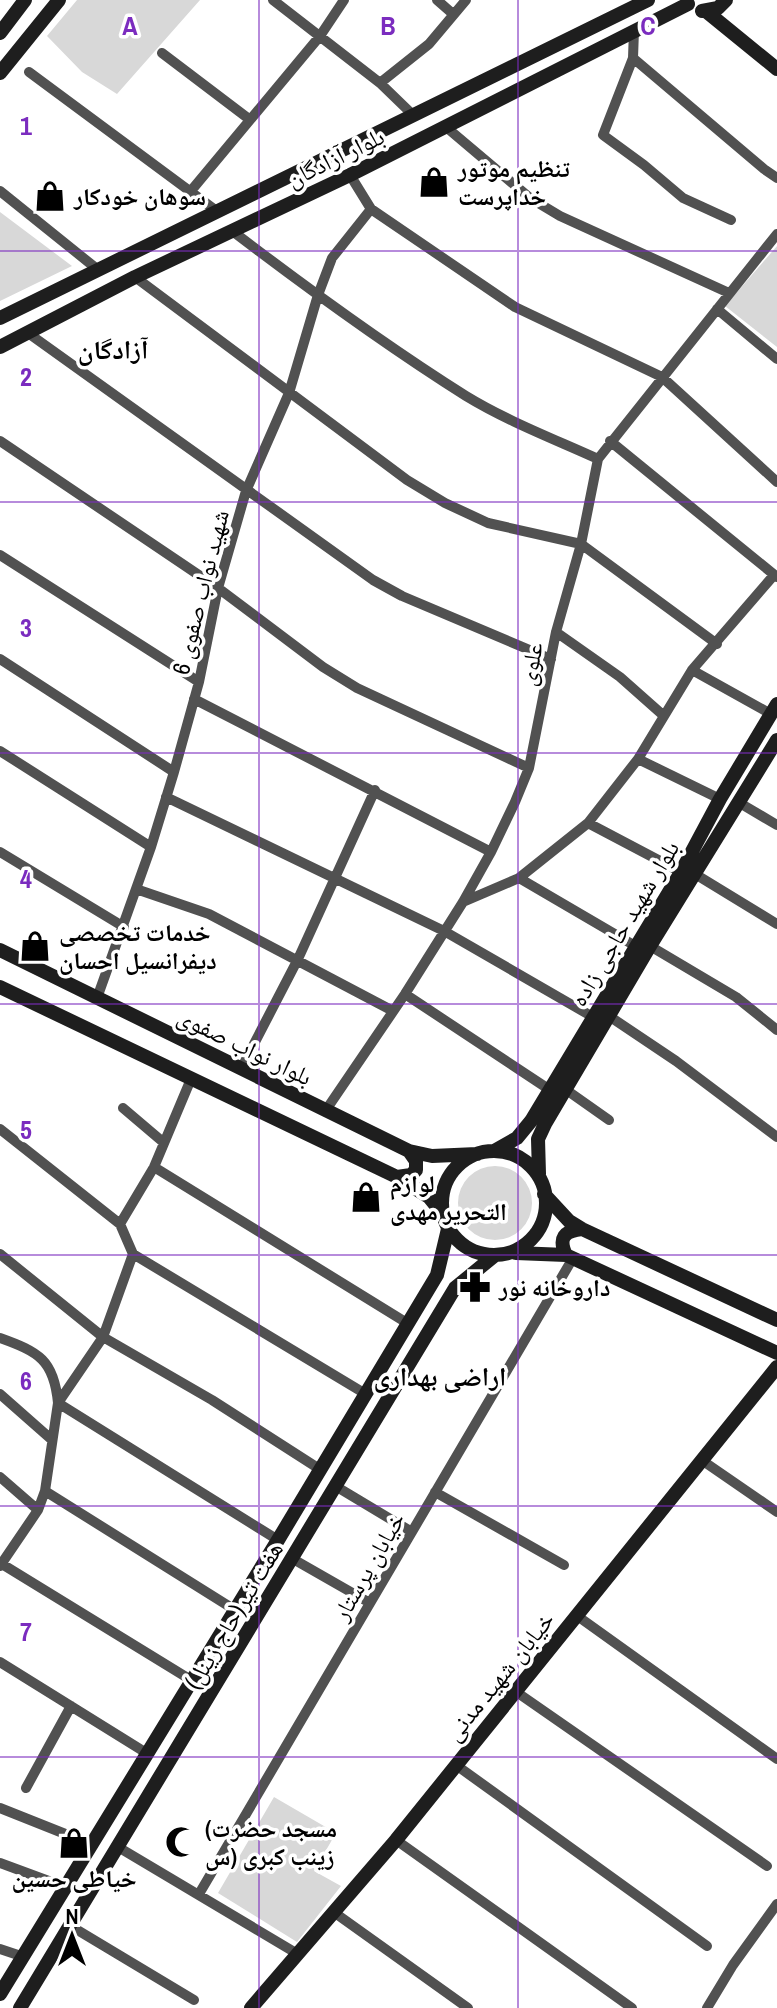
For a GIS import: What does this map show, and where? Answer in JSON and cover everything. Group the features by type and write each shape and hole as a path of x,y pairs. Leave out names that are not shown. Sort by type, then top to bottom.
{"main road":[{"path":"0,33 25,0"},
{"path":"0,73 59,0"},
{"name":"بلوار آزادگان","path":"0,318 648,0"},
{"path":"687,2 693,8 707,12 777,69"},
{"name":"بلوار آزادگان","path":"0,347 135,277 446,127 687,2"},
{"path":"707,12 725,2 732,33"},
{"name":"بلوار شهید حاجی زاده","path":"688,873 720,799 774,709"},
{"name":"بلوار شهید حاجی زاده","path":"539,1174 538,1139 557,1089 593,1017 777,740"},
{"name":"بلوار شهید حاجی زاده","path":"494,1151 517,1138 557,1089 609,1016 643,946"},
{"name":"بلوار نواب صفوی","path":"0,950 409,1151 432,1156 477,1154"},
{"path":"1,989 397,1177 417,1188 442,1213"},
{"path":"397,1177 411,1175 416,1170 416,1161 409,1151"},
{"path":"512,1253 528,1244 540,1230 546,1213 539,1174 519,1158 494,1151 477,1154 461,1163 449,1177 442,1194 442,1213 448,1229 460,1243 476,1253 494,1256 512,1253 570,1257 777,1353"},
{"path":"544,1193 569,1221 582,1229 777,1320"},
{"name":"هفت تیر(حاج زینل)","path":"0,1994 437,1275 448,1229"},
{"path":"570,1257 562,1245 563,1236 569,1230 582,1229"},
{"name":"هفت تیر(حاج زینل)","path":"20,2008 455,1288 494,1256"},
{"path":"437,1275 441,1272 452,1274 455,1288"},
{"name":"خیابان شهید مدنی","path":"251,2008 396,1840 777,1367"}],"street":[{"path":"273,0 380,83 413,115"},
{"path":"190,192 320,36 344,0"},
{"path":"437,0 453,14"},
{"path":"380,83 429,44 466,0"},
{"path":"634,30 633,58 603,135 683,198 731,220"},
{"path":"162,53 249,119"},
{"path":"633,58 777,178"},
{"path":"29,72 218,212"},
{"path":"446,127 530,198 560,216 729,293"},
{"path":"350,175 371,209 515,307 662,377 777,482"},
{"path":"0,191 97,269"},
{"name":"شهید نواب صفوی 6","path":"97,998 124,927 174,772 199,682 218,588 246,491 289,393 332,258 371,209"},
{"path":"231,230 318,295 467,397 598,459"},
{"name":"علوی","path":"326,1110 463,902 491,852 529,768 556,632 581,544 598,459 777,234"},
{"path":"135,277 407,480 445,503 488,523 581,544 717,644"},
{"path":"717,309 777,359"},
{"path":"28,333 373,580 402,596 551,659"},
{"path":"0,441 218,588 323,667 357,688 529,768"},
{"path":"463,902 519,878 588,823 638,759 692,670 776,576 610,441"},
{"path":"0,555 199,682"},
{"path":"556,632 620,677 664,716"},
{"path":"0,659 174,772"},
{"path":"692,670 774,709"},
{"path":"194,699 491,852"},
{"path":"0,751 151,847"},
{"path":"638,759 720,799"},
{"path":"241,1069 298,959 375,790"},
{"path":"166,797 444,931 593,1017"},
{"path":"738,802 777,825"},
{"path":"588,823 688,873 777,924"},
{"path":"0,852 124,927"},
{"path":"519,878 736,997 777,1030"},
{"path":"136,889 209,914 393,1011"},
{"path":"405,994 609,1120"},
{"path":"609,1016 776,1134"},
{"path":"120,1224 154,1167 191,1079"},
{"path":"123,1108 163,1142"},
{"path":"0,1129 120,1224 133,1254 364,1393"},
{"path":"154,1167 407,1323"},
{"path":"0,1254 103,1337 212,1400 321,1470"},
{"path":"58,1403 103,1337 133,1254"},
{"name":"خیابان پرستار","path":"199,1894 570,1257"},
{"path":"0,1338 26,1347 44,1359 56,1384 58,1403 45,1491 38,1510 1,1565 191,1680"},
{"path":"0,1394 51,1439"},
{"path":"58,1403 278,1540"},
{"path":"703,1461 777,1512"},
{"path":"0,1477 38,1510"},
{"path":"337,1487 412,1532"},
{"path":"45,1491 235,1610"},
{"path":"435,1492 564,1565"},
{"path":"293,1559 370,1603"},
{"path":"576,1615 777,1759"},
{"path":"1,1663 148,1754"},
{"path":"515,1691 767,1866"},
{"path":"26,1788 71,1706"},
{"path":"456,1765 707,1946"},
{"path":"0,1808 93,1845"},
{"path":"396,1840 632,2008"},
{"path":"118,1847 296,1953"},
{"path":"0,1863 65,1887"},
{"path":"707,2008 733,1965 777,1904"},
{"path":"335,1913 468,2008"},
{"path":"69,1925 194,2000"},
{"path":"0,1949 21,1956"}],"shaded area":[{"path":"77,0 200,0 117,94 82,72 47,36"},
{"path":"0,212 72,266 0,301"},
{"path":"777,246 777,347 725,306"},
{"path":"495,1166 516,1172 526,1182 532,1203 526,1224 516,1234 495,1240 474,1234 464,1224 458,1203 464,1182 474,1172"},
{"path":"274,1797 336,1833 314,1871 341,1886 297,1942 218,1893"}],"place":[{"name":"تنظیم موتور خداپرست","path":"434,182"},
{"name":"سوهان خودکار","path":"50,196"},
{"name":"خدمات تخصصی دیفرانسیل احسان","path":"35,946"},
{"name":"لوازم التحریر مهدی","path":"366,1197"},
{"name":"داروخانه نور","path":"475,1287"},
{"name":"(مسجد حضرت زینب کبری (س","path":"181,1842"},
{"name":"خیاطی حسین","path":"74,1843"}],"district":[{"name":"آزادگان","path":"113,349"},
{"name":"اراضی بهداری","path":"440,1376"}]}
